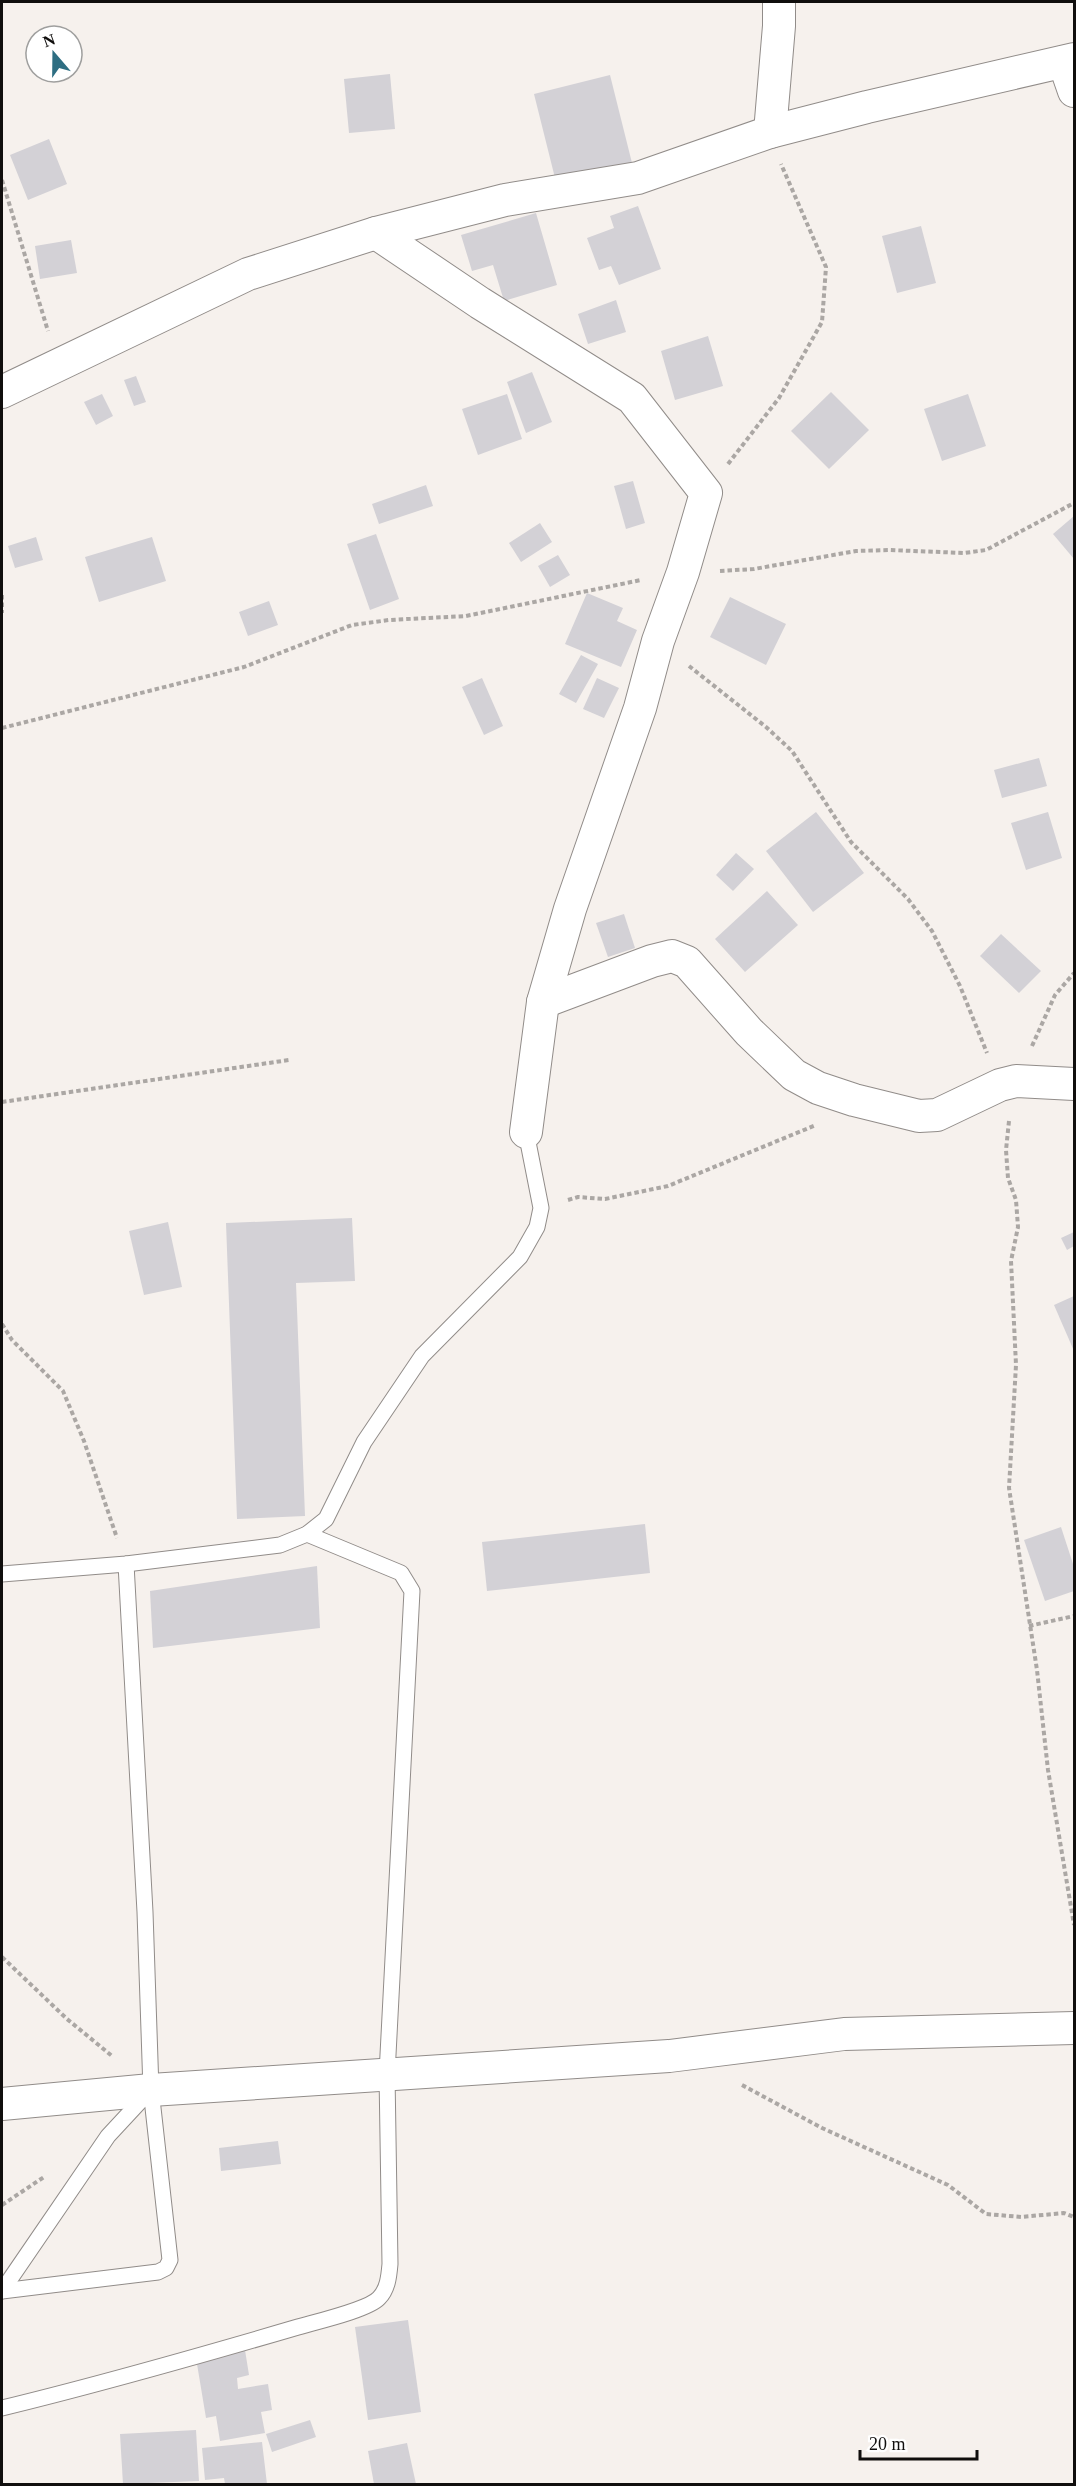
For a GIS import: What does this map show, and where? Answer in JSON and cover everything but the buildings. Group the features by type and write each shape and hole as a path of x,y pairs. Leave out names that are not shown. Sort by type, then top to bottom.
{"street":[{"path":"770,132 779,2"},
{"path":"2,392 58,363 248,274 376,233 505,200 638,178 770,132 867,107 1071,71"},
{"path":"376,233 480,303 632,398 706,493 683,572 658,641 640,708 570,909 543,1002 526,1132"},
{"path":"543,1002 652,961 672,956 687,962 749,1032 794,1075 818,1088 854,1100 919,1116 937,1115 1008,1083 1074,1084"},
{"path":"2,2104 151,2090 669,2056 844,2034 1074,2028"}],"lane":[{"path":"2,1574 126,1564 280,1545 307,1534 326,1519 364,1442 422,1356 520,1257 537,1227 541,1208 526,1132"},
{"path":"2,2408 138,2374 331,2318 379,2299 387,2283 390,2264 387,2074 412,1592 401,1573 307,1534"},
{"path":"126,1564 146,1912 151,2090 170,2260 166,2268 158,2272 2,2291 108,2136 151,2090"}],"path":[{"path":"706,493 779,398 822,322 826,267 790,190 770,132"},
{"path":"2,180 58,363"},
{"path":"2,728 244,668 352,625 389,620 466,616 683,572 754,569 856,551 964,553 986,550 1074,503"},
{"path":"2,595 2,613"},
{"path":"658,641 766,727 792,751 851,842 908,899 932,931 1008,1083"},
{"path":"1074,973 1055,995 1008,1083 1006,1150 1008,1178 1016,1200 1018,1227 1011,1261 1016,1365 1009,1488 1037,1670 1048,1770 1074,1925"},
{"path":"2,1102 289,1060"},
{"path":"541,1208 578,1197 605,1199 668,1186 809,1129 854,1100"},
{"path":"2,1324 12,1340 63,1391 84,1441 126,1564"},
{"path":"1029,1626 1074,1616"},
{"path":"2,1957 68,2019 151,2090"},
{"path":"736,2082 822,2128 948,2185 986,2214 1021,2217 1064,2213 1074,2217"}]}
